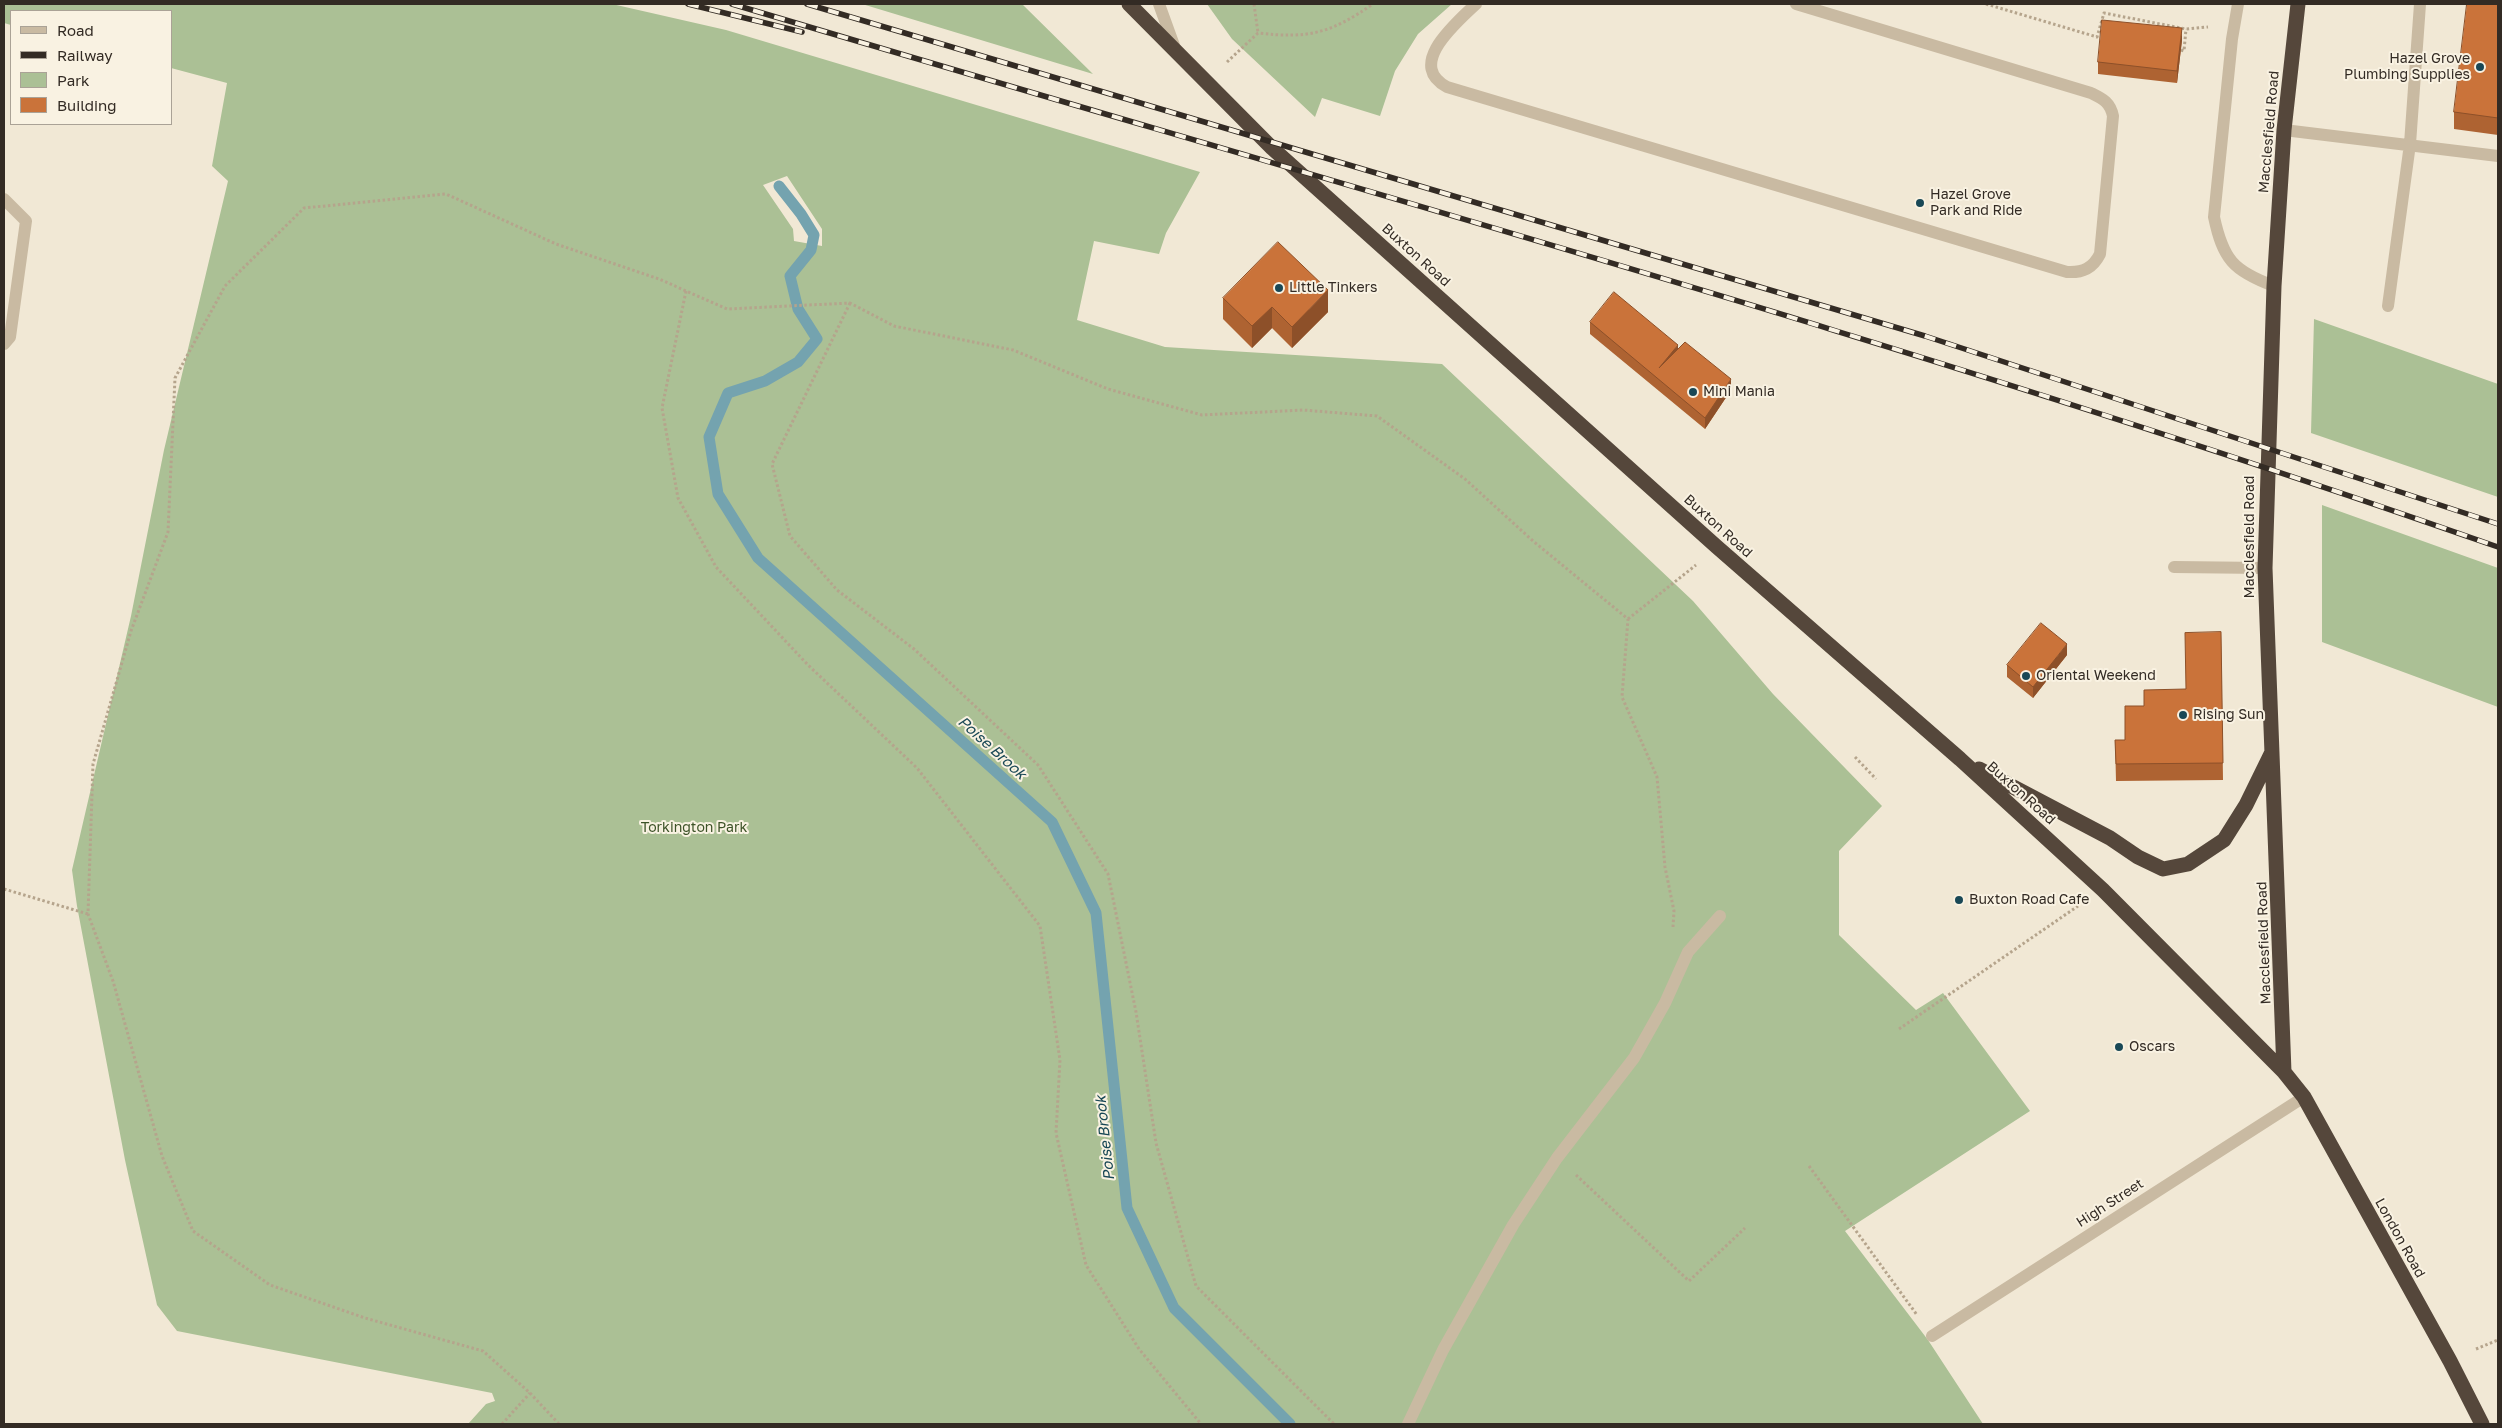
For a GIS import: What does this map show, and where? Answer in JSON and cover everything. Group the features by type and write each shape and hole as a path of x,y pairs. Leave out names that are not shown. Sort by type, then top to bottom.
{"highway":[{"name":"Buxton Road","path":"1129,4 1272,148 1717,548 1960,759 2103,890 2284,1072"},
{"name":"Macclesfield Road","path":"2284,1072 2265,568 2274,286 2284,130 2298,4"},
{"path":"1960,759 2110,838 2138,857 2163,869 2188,864 2224,840 2246,805 2272,752"},
{"name":"London Road","path":"2284,1072 2304,1097 2450,1361 2482,1424"}],"street":[{"path":"1160,4 1176,52"},
{"path":"1476,4 1436,47 1430,60 1431,71 1436,81 1447,87 2067,272 2086,270 2096,264 2100,254 2113,116 2111,108 2106,101 2091,93 1822,8 1796,4"},
{"path":"2238,4 2233,25 2214,217 2220,244 2235,266 2251,278 2274,286"},
{"path":"2388,306 2410,144 2420,4"},
{"path":"2284,130 2498,156"},
{"path":"4,199 26,221 10,337 4,344"},
{"path":"2174,567 2265,568"},
{"path":"1408,1424 1448,1342 1513,1225 1557,1158 1634,1058 1665,1003 1688,952 1720,916"},
{"name":"High Street","path":"1932,1336 2304,1097"}],"path":[{"path":"1254,4 1258,32"},
{"path":"1258,32 1285,36 1316,34 1353,18 1373,4"},
{"path":"1986,4 2097,37 2101,42"},
{"path":"2097,37 2104,13 2186,29 2233,25"},
{"path":"2180,50 2184,51 2186,29"},
{"path":"1206,82 1258,32"},
{"path":"559,1424 530,1393 483,1351 365,1318 270,1285 193,1231 162,1156 113,981 88,914 93,764 131,631 168,532 175,378 225,286 304,208 446,194 556,244 659,279 726,309 850,303 894,326 1013,350 1108,389 1202,415 1303,410 1377,416 1465,479 1533,541 1628,619"},
{"path":"686,291 662,408 678,498 716,568 808,665 917,768 1040,926 1060,1060 1056,1133 1086,1265 1139,1349 1200,1424"},
{"path":"850,303 772,464 790,536 837,590 914,649 1038,766 1108,874 1136,1012 1156,1143 1196,1286 1334,1424"},
{"path":"1672,936 1674,912 1665,867 1657,777 1622,698 1628,619 1717,548"},
{"path":"1855,757 1876,779"},
{"path":"4,889 88,914"},
{"path":"1899,1029 2103,890"},
{"path":"1557,1158 1690,1281 1746,1228"},
{"path":"1809,1166 1932,1336"},
{"path":"502,1424 530,1393"}],"green space":[{"name":"Torkington Park","path":"4,4 612,4 726,30 1200,172 1166,233 1159,254 1094,241 1077,320 1165,347 1442,364 1693,601 1773,694 1882,806 1839,851 1839,935 1916,1010 1943,993 2030,1111 1845,1231 1928,1340 1983,1424 468,1424 486,1404 495,1401 492,1393 177,1331 157,1305 125,1160 77,906 72,870 131,616 164,450 228,181 212,166 227,83 172,68 172,10 10,10 10,25 4,23","holes":["787,176 822,229 822,246 794,241 793,229 763,185"]},
{"path":"862,4 1022,4 1093,74"},
{"path":"1207,4 1452,4 1418,34 1395,71 1380,116 1322,98 1315,117 1232,39"},
{"path":"2314,319 2498,384 2498,497 2311,433"},
{"path":"2322,505 2498,568 2498,707 2322,642"}],"building":[{"name":"Hazel Grove Plumbing Supplies","path":"2467,4 2498,4 2498,118 2454,112"},
{"path":"2102,20 2182,28 2177,71 2098,62"},
{"path":"1278,242 1328,290 1292,327 1272,307 1252,326 1223,298"},
{"path":"1614,292 1678,345 1659,368 1685,342 1731,379 1705,418 1590,322"},
{"path":"2041,623 2067,644 2033,687 2007,665"},
{"name":"Rising Sun","path":"2221,632 2223,763 2116,764 2115,740 2125,740 2125,706 2144,706 2144,690 2186,689 2185,633"}],"waterway":[{"name":"Poise Brook","path":"779,186 801,214 814,235 811,250 790,276 798,309 817,339 798,362 765,381 728,393 709,437 718,494 758,558 1052,822 1096,913 1127,1208 1174,1308 1290,1424"}],"railway":[{"path":"688,4 802,32"},
{"path":"732,4 1397,199 1839,332 2280,472 2498,547"},
{"path":"807,4 1925,336 2498,524"}],"place":[{"name":"Hazel Grove Plumbing Supplies","path":"2480,67"},
{"name":"Hazel Grove Park and Ride","path":"1920,203"},
{"name":"Little Tinkers","path":"1279,288"},
{"name":"Mini Mania","path":"1693,392"},
{"name":"Oriental Weekend","path":"2026,676"},
{"name":"Rising Sun","path":"2183,715"},
{"name":"Buxton Road Cafe","path":"1959,900"},
{"name":"Oscars","path":"2119,1047"}]}
